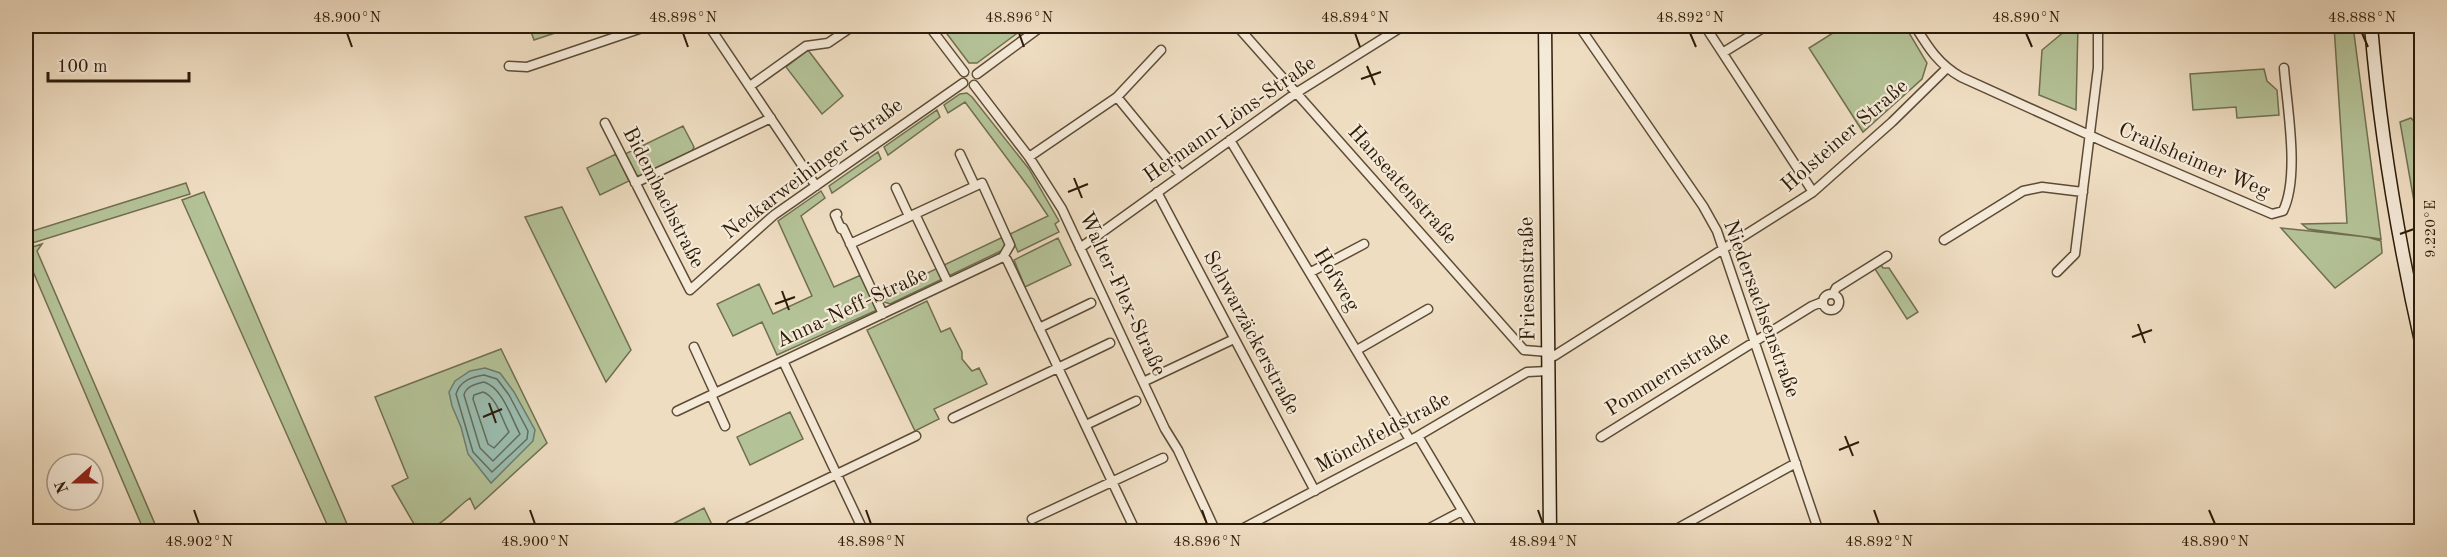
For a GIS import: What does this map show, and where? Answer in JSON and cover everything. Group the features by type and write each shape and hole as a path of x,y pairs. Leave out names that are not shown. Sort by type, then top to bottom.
{"main road":[{"name":"Friesenstraße","path":"1545,26 1550,531"},
{"path":"2371,26 2383,140 2421,346"}],"street":[{"path":"509,66 527,68 648,26"},
{"path":"709,26 816,186"},
{"path":"750,86 806,46 828,43 853,26"},
{"path":"929,26 964,72"},
{"path":"977,74 1042,26"},
{"name":"Hanseatenstraße","path":"1237,26 1524,350 1548,354"},
{"name":"Hermann-Löns-Straße","path":"1080,248 1296,93 1403,26"},
{"name":"Niedersachsenstraße","path":"1579,26 1704,207 1717,231 1818,531"},
{"path":"1705,26 1813,192"},
{"path":"1724,52 1766,26"},
{"path":"1915,26 1935,57 1946,69"},
{"path":"2057,272 2075,254 2098,68 2098,26"},
{"path":"1029,157 1117,97 1161,50"},
{"name":"Crailsheimer Weg","path":"1946,69 2090,136 2266,213 2278,213 2283,211 2287,203 2291,169 2284,68"},
{"name":"Holsteiner Straße","path":"1548,354 1554,356 1813,192 1892,122 1946,69"},
{"path":"970,70 977,74 978,79 974,85 968,86 963,83 961,76 964,72 970,70"},
{"name":"Neckarweihinger Straße","path":"690,290 743,241 816,186 963,83"},
{"name":"Walter-Flex-Straße","path":"974,85 1029,157 1062,208 1216,531"},
{"path":"1117,97 1181,175"},
{"path":"636,183 771,118"},
{"name":"Bidembachstraße","path":"605,123 690,290"},
{"name":"Hofweg","path":"1230,140 1357,350 1474,531"},
{"path":"960,154 975,186"},
{"path":"850,244 982,183 1010,244 1003,257 1007,260 1136,531"},
{"path":"1944,240 2023,191 2042,187 2083,192"},
{"path":"896,188 948,283"},
{"name":"Schwarzäckerstraße","path":"1157,192 1315,491"},
{"path":"837,214 835,215 838,222 883,314"},
{"path":"1311,272 1364,244"},
{"path":"1833,294 1836,288 1887,256"},
{"name":"Anna-Neff-Straße","path":"677,411 1003,257"},
{"path":"1833,294 1839,301 1837,308 1827,310 1822,302 1826,295 1833,294"},
{"name":"Pommernstraße","path":"1601,437 1755,340 1822,302"},
{"path":"1039,328 1090,303"},
{"path":"1357,350 1428,309"},
{"path":"1143,382 1234,339"},
{"path":"954,418 1110,343"},
{"path":"694,347 725,426"},
{"path":"783,361 864,531"},
{"name":"Mönchfeldstraße","path":"1236,531 1414,438 1527,372 1548,371"},
{"path":"1086,425 1137,401"},
{"path":"731,525 916,436"},
{"path":"1032,519 1163,458"},
{"path":"1671,531 1796,463"},
{"path":"1422,531 1462,511"}],"shaded area":[{"path":"529,26 576,26 534,40"},
{"path":"941,26 1027,26 977,63 969,63"},
{"path":"1844,26 1905,26 1927,63 1922,79 1863,132 1809,48"},
{"path":"2071,26 2078,26 2076,110 2039,95 2042,50"},
{"path":"2334,26 2353,26 2381,239 2308,229 2302,224 2347,223"},
{"path":"808,50 843,96 822,114 786,67"},
{"path":"2264,69 2267,81 2277,90 2279,115 2237,118 2236,107 2193,110 2190,74"},
{"path":"967,93 1029,169 1059,221 1055,224 1059,232 1018,252 1010,234 1048,216 965,102 948,113 944,105 960,94"},
{"path":"937,110 940,117 888,155 884,147"},
{"path":"2411,118 2421,129 2421,241 2400,122"},
{"path":"683,126 694,147 692,151 640,176 635,175 625,154"},
{"path":"878,152 881,159 832,193 829,186"},
{"path":"616,154 629,181 600,195 587,168"},
{"path":"186,183 190,194 26,245 26,233"},
{"path":"821,191 825,198 801,216 834,287 861,275 877,307 875,311 777,355 762,322 733,336 717,304 759,284 773,314 812,296 778,221"},
{"path":"204,192 350,531 330,531 182,200"},
{"path":"562,207 631,350 606,382 525,217"},
{"path":"2281,228 2367,237 2381,241 2382,253 2335,288"},
{"path":"1003,237 1005,243 1003,250 890,304 884,302 881,295"},
{"path":"1058,238 1071,265 1025,287 1014,260"},
{"path":"42,244 37,251 158,531 144,531 26,255 26,249"},
{"path":"1881,265 1883,268 1889,268 1918,312 1907,319 1875,269"},
{"path":"927,301 941,332 950,328 962,352 962,359 972,371 979,368 987,384 934,409 939,419 915,431 867,330"},
{"path":"501,349 547,443 475,509 470,498 433,527 418,531 392,486 408,478 375,397"},
{"path":"790,412 803,439 750,465 737,437"},
{"path":"704,508 715,531 659,531"}],"water":[{"path":"485,368 500,373 514,392 535,430 533,441 491,483 468,454 449,392 455,381 470,371"}]}
